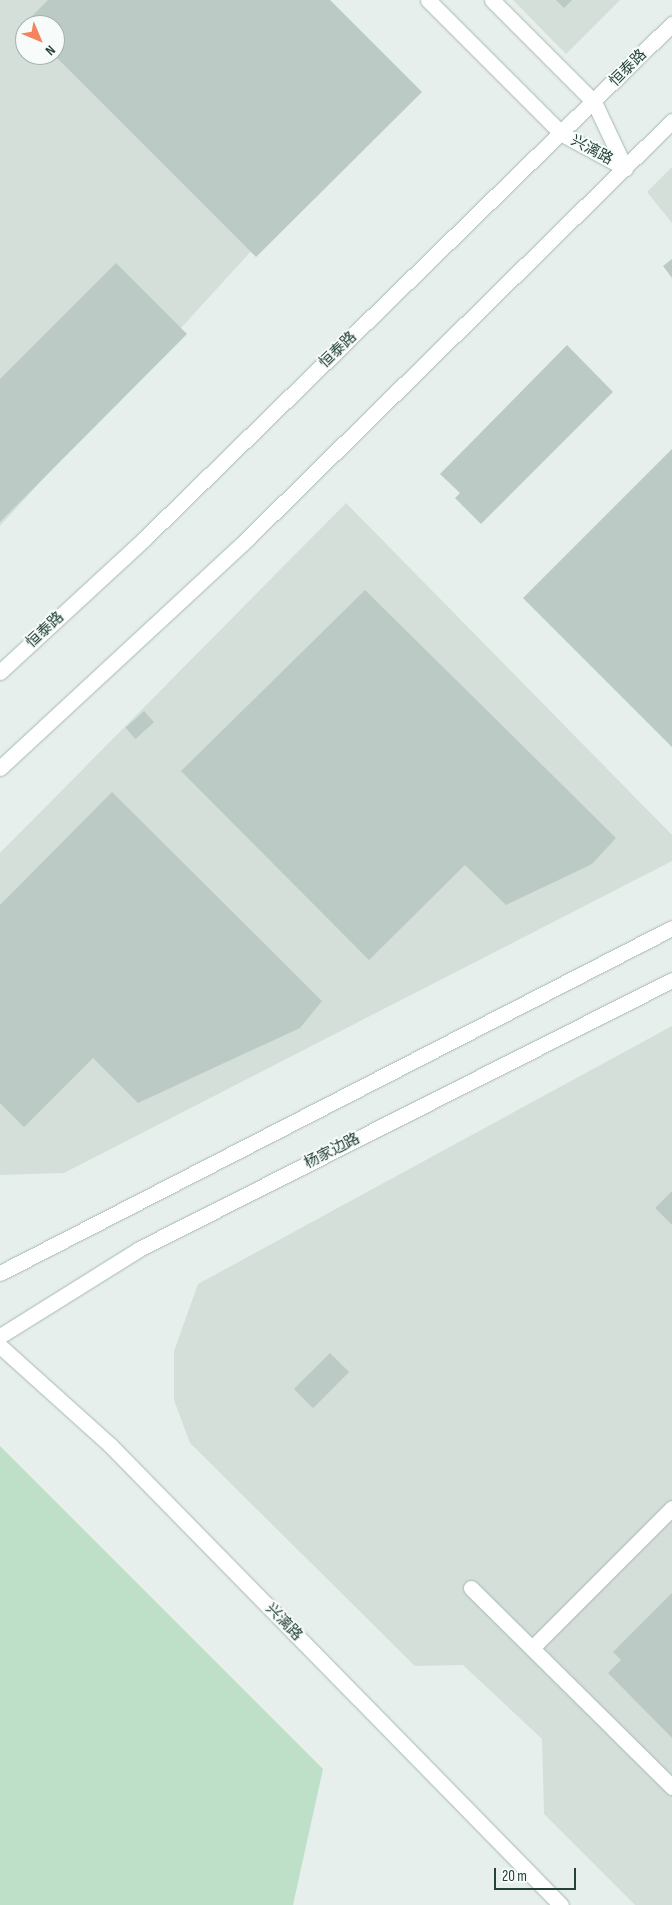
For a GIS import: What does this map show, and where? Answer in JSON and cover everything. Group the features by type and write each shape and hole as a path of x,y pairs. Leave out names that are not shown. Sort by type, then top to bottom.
{"street":[{"name":"兴漓路","path":"428,0 562,134 625,168"},
{"name":"兴漓路","path":"492,0 594,102 625,168"},
{"name":"恒泰路","path":"0,672 144,539 562,134 672,24"},
{"path":"0,768 248,538 672,121"},
{"path":"0,1273 672,928"},
{"name":"杨家边路","path":"0,1336 139,1249 672,980"},
{"name":"兴漓路","path":"0,1346 110,1445 561,1905"},
{"path":"532,1648 672,1508"},
{"path":"471,1588 672,1788"}],"shaded area":[{"path":"0,0 145,0 318,178 0,526"},
{"path":"513,0 620,0 566,54"},
{"path":"672,167 672,223 647,192"},
{"path":"346,503 672,835 672,861 64,1173 0,1175 0,853"},
{"path":"672,1026 672,1905 635,1905 544,1814 542,1739 463,1665 415,1666 190,1443 174,1400 174,1351 198,1284"}],"green space":[{"path":"0,1446 323,1769 293,1905 0,1905"}],"building":[{"path":"48,0 330,0 422,92 256,257 64,65 65,15 33,15"},
{"path":"556,0 572,0 564,8"},
{"path":"672,259 672,278 663,266"},
{"path":"116,263 187,334 0,522 0,379"},
{"path":"567,345 613,392 481,524 455,498 460,493 440,474"},
{"path":"672,449 672,747 523,598"},
{"path":"365,590 616,838 592,864 506,905 465,865 369,960 181,771"},
{"path":"144,711 154,722 135,739 125,728"},
{"path":"112,792 322,1001 300,1028 138,1103 93,1058 24,1127 0,1103 0,905"},
{"path":"672,1191 672,1225 655,1208"},
{"path":"330,1353 349,1372 313,1408 294,1389"},
{"path":"672,1593 672,1738 608,1673 621,1660 613,1652"}]}
